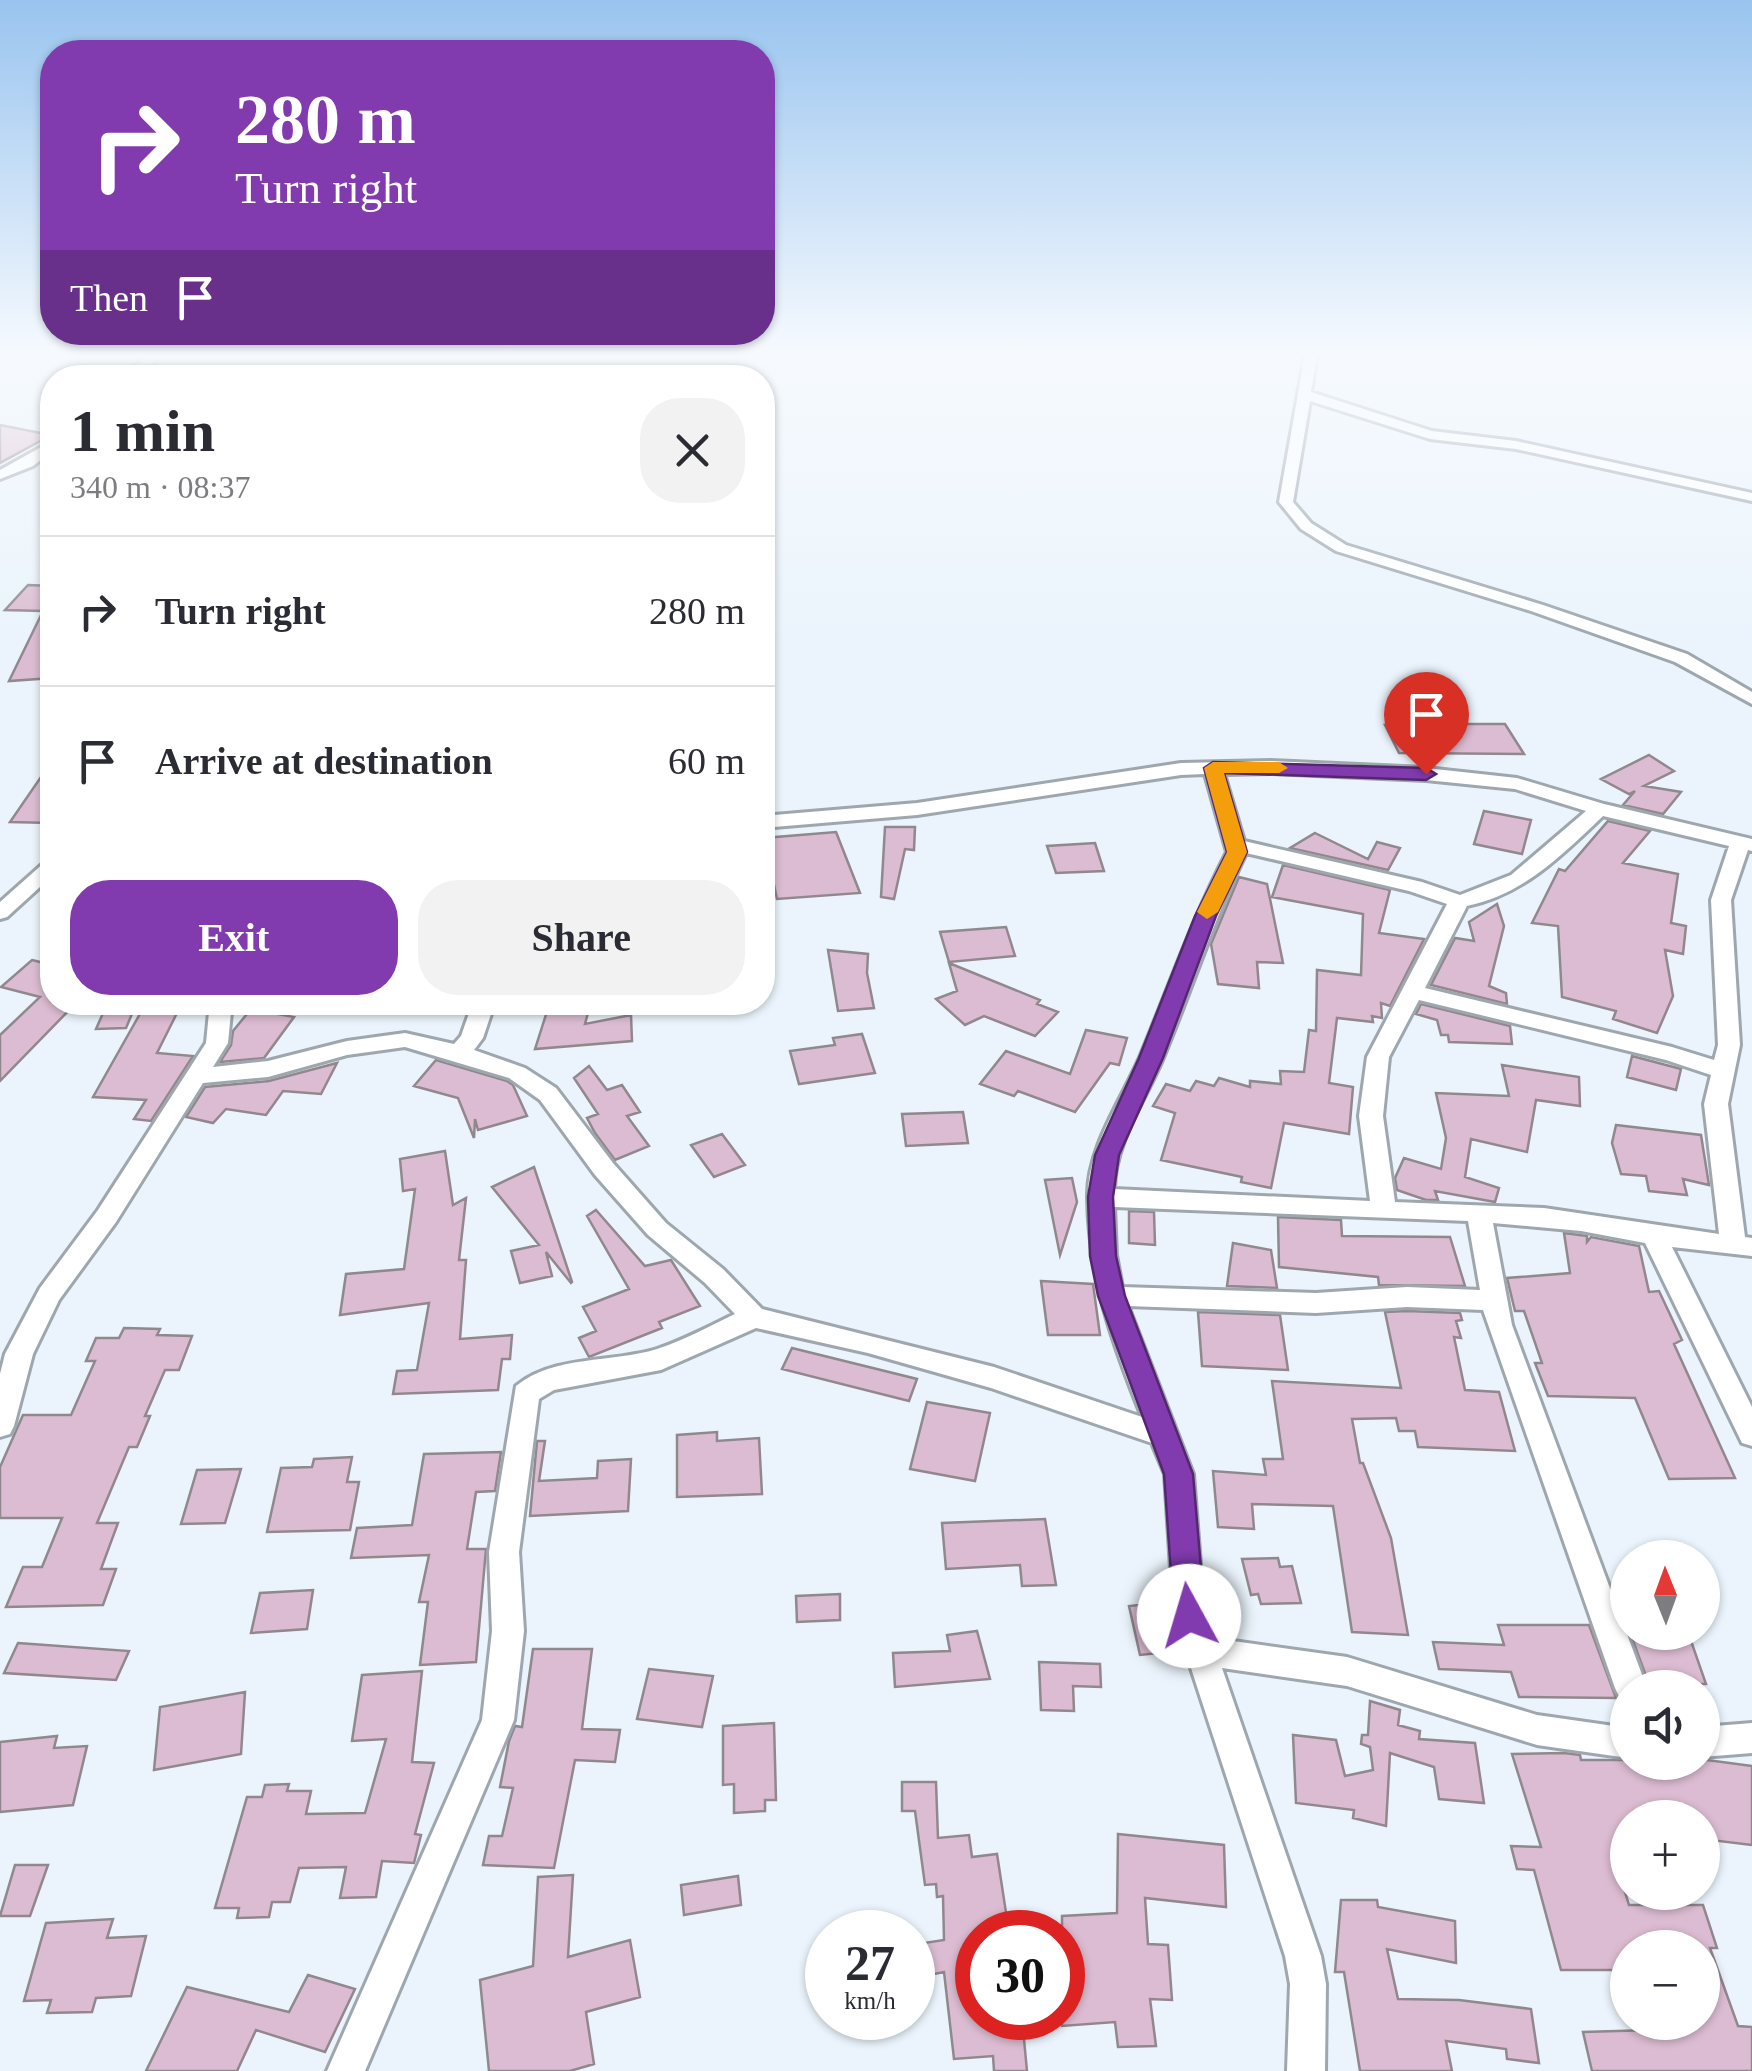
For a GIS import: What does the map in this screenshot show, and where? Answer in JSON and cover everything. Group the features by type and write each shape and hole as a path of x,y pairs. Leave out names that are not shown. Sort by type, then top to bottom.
{"street":[{"path":"1296,451 1286,502 1306,526 1341,548 1519,602 1681,658 1752,699"},
{"path":"1541,451 1752,498"},
{"path":"0,475 40,454"},
{"path":"1213,768 1237,845 1151,1058 1107,1155 1100,1197 1103,1256 1111,1296 1179,1474 1189,1616 1204,1651 1240,1772 1303,1956 1308,1984 1306,2071"},
{"path":"775,821 917,810 1181,769 1213,768 1426,774 1516,784 1599,809 1746,844 1721,900 1729,1045 1716,1121 1742,1245 1654,1236 1585,1222 1480,1212 1100,1197"},
{"path":"1237,845 1415,886 1459,901 1489,894 1537,867 1599,809"},
{"path":"0,913 40,877"},
{"path":"1384,1210 1371,1116 1378,1057 1459,901"},
{"path":"1415,992 1642,1047 1722,1071"},
{"path":"0,1426 19,1354 49,1296 107,1216 217,1044 220,1015"},
{"path":"459,1053 472,1038 480,1015"},
{"path":"197,1076 268,1069 385,1042 422,1043 518,1074 548,1094 604,1170 657,1229 714,1276 754,1317 978,1374 1165,1436"},
{"path":"1480,1212 1499,1325 1624,1670"},
{"path":"1654,1236 1752,1435"},
{"path":"1111,1296 1316,1303 1407,1297 1496,1300"},
{"path":"346,2071 498,1720 508,1631 504,1552 526,1394 538,1384 554,1379 661,1359 754,1317"},
{"path":"1204,1651 1390,1682 1527,1730 1610,1742"},
{"path":"1720,1741 1752,1738"}],"building":[{"path":"0,451 23,451 0,463"},
{"path":"28,585 40,586 40,611 5,610"},
{"path":"40,617 40,679 9,681"},
{"path":"1505,724 1524,754 1399,753 1385,725"},
{"path":"1649,755 1674,771 1644,786 1681,792 1663,814 1623,805 1635,791 1629,794 1601,779"},
{"path":"40,778 40,823 10,822"},
{"path":"1484,811 1531,820 1522,854 1474,844"},
{"path":"1608,821 1650,831 1623,863 1678,874 1671,923 1686,926 1683,954 1665,950 1673,996 1657,1033 1613,1019 1616,1011 1562,997 1558,926 1532,923 1559,869 1565,871"},
{"path":"885,827 915,827 914,850 905,849 894,899 881,897"},
{"path":"836,832 860,893 777,899 775,837"},
{"path":"1315,833 1368,859 1377,842 1400,848 1388,870 1290,848"},
{"path":"1095,843 1104,871 1056,873 1047,846"},
{"path":"1283,865 1390,890 1379,933 1424,939 1390,1006 1381,1003 1382,1018 1372,1016 1373,1022 1337,1018 1329,1083 1353,1087 1349,1134 1284,1123 1271,1188 1241,1182 1242,1177 1161,1160 1175,1113 1153,1106 1166,1084 1190,1091 1196,1081 1214,1086 1219,1078 1250,1087 1250,1081 1281,1084 1280,1071 1304,1072 1309,1030 1316,1031 1317,970 1361,975 1363,914 1272,897"},
{"path":"1239,877 1267,884 1283,963 1257,962 1259,988 1218,984 1211,944"},
{"path":"1497,904 1504,926 1489,986 1506,993 1507,1004 1431,985 1455,938 1474,941 1469,922"},
{"path":"1006,927 1015,956 949,962 940,932"},
{"path":"828,950 868,954 867,973 874,1008 838,1011"},
{"path":"32,960 40,962 40,997 1,987"},
{"path":"949,963 1040,1000 1037,1004 1058,1012 1035,1036 984,1016 965,1025 936,999 957,991"},
{"path":"40,997 40,1015 64,1015 0,1081 0,1035"},
{"path":"1421,1004 1510,1026 1512,1044 1449,1042 1448,1035 1441,1035 1437,1020 1416,1014"},
{"path":"102,1015 132,1015 126,1028 96,1029"},
{"path":"139,1015 176,1015 157,1053 193,1056 151,1121 134,1119 146,1100 93,1097"},
{"path":"246,1015 294,1017 264,1058 220,1062 231,1045 233,1031"},
{"path":"546,1015 587,1015 585,1024 631,1015 632,1041 535,1049"},
{"path":"1086,1030 1127,1038 1119,1065 1110,1063 1075,1112 1018,1091 1014,1096 980,1084 1006,1051 1070,1074"},
{"path":"862,1034 875,1073 799,1084 790,1051 835,1045 833,1038"},
{"path":"1632,1056 1681,1069 1676,1090 1627,1077"},
{"path":"436,1060 507,1081 513,1085 527,1116 478,1130 475,1119 474,1138 458,1098 414,1086"},
{"path":"337,1063 321,1094 283,1091 266,1115 226,1109 213,1123 186,1117 205,1087 269,1081"},
{"path":"1502,1065 1579,1077 1580,1106 1536,1100 1527,1152 1471,1139 1465,1177 1499,1188 1495,1202 1435,1191 1438,1200 1426,1200 1397,1190 1395,1178 1404,1158 1441,1169 1446,1138 1436,1093 1509,1096"},
{"path":"589,1066 607,1090 622,1085 640,1112 627,1116 649,1146 615,1160 587,1118 598,1114 574,1078"},
{"path":"963,1112 968,1143 906,1146 902,1114"},
{"path":"1616,1125 1701,1135 1709,1185 1683,1179 1687,1195 1649,1191 1646,1176 1621,1174 1612,1143"},
{"path":"722,1134 745,1165 714,1177 691,1145"},
{"path":"445,1151 453,1205 466,1198 459,1260 466,1260 460,1339 512,1335 510,1359 502,1359 498,1390 393,1394 397,1371 417,1370 429,1303 340,1315 346,1274 404,1269 415,1189 403,1191 400,1159"},
{"path":"534,1167 571,1283 546,1252 552,1276 520,1283 511,1251 539,1245 492,1187"},
{"path":"1072,1178 1077,1202 1060,1255 1045,1180"},
{"path":"596,1210 645,1266 671,1260 700,1306 659,1322 662,1328 589,1357 579,1338 596,1331 583,1307 629,1289 587,1216"},
{"path":"1129,1211 1154,1212 1155,1245 1129,1243"},
{"path":"1278,1217 1341,1220 1342,1236 1450,1237 1465,1286 1379,1285 1378,1277 1279,1267"},
{"path":"1564,1233 1587,1236 1587,1242 1591,1237 1639,1246 1649,1292 1659,1291 1682,1340 1674,1344 1735,1478 1669,1479 1635,1398 1548,1396 1535,1363 1542,1363 1524,1311 1515,1311 1507,1278 1570,1273"},
{"path":"1233,1243 1271,1250 1277,1288 1227,1286"},
{"path":"1041,1281 1093,1284 1100,1335 1048,1335"},
{"path":"1198,1312 1280,1315 1288,1370 1202,1366"},
{"path":"1385,1312 1460,1313 1462,1320 1456,1321 1461,1338 1454,1337 1465,1390 1499,1392 1515,1451 1418,1447 1415,1431 1399,1431 1396,1418 1352,1419 1360,1463 1391,1538 1408,1635 1352,1632 1333,1506 1252,1504 1254,1529 1218,1527 1213,1471 1266,1475 1263,1459 1283,1459 1272,1381 1401,1388"},
{"path":"124,1328 160,1329 157,1335 192,1336 179,1370 165,1370 145,1416 150,1416 137,1447 129,1447 97,1523 118,1523 101,1569 116,1569 103,1605 6,1607 23,1567 42,1567 62,1518 0,1518 0,1467 23,1415 71,1415 95,1361 86,1361 96,1338 119,1338"},
{"path":"792,1348 917,1379 909,1401 782,1369"},
{"path":"927,1402 990,1413 975,1481 910,1469"},
{"path":"717,1432 717,1441 759,1438 762,1494 677,1497 677,1435"},
{"path":"537,1441 545,1441 539,1481 597,1478 598,1461 631,1459 628,1511 530,1516"},
{"path":"501,1452 495,1491 476,1492 467,1549 486,1549 476,1662 420,1665 428,1602 419,1602 429,1555 351,1558 357,1528 412,1525 424,1454"},
{"path":"352,1457 347,1482 359,1482 350,1530 267,1532 281,1468 312,1467 314,1459"},
{"path":"241,1469 225,1523 181,1524 197,1470"},
{"path":"1045,1519 1056,1585 1022,1586 1020,1565 946,1569 942,1523"},
{"path":"1278,1558 1280,1567 1292,1566 1301,1603 1261,1604 1258,1594 1251,1595 1242,1559"},
{"path":"313,1590 307,1629 251,1633 260,1593"},
{"path":"840,1594 840,1620 797,1622 796,1596"},
{"path":"1157,1603 1170,1652 1140,1655 1129,1606"},
{"path":"1498,1625 1589,1625 1610,1682 1610,1698 1519,1697 1511,1672 1439,1669 1433,1642 1504,1645"},
{"path":"977,1631 990,1679 895,1687 893,1653 950,1651 947,1635"},
{"path":"18,1643 129,1651 116,1680 4,1673"},
{"path":"533,1649 592,1649 582,1729 620,1730 615,1762 575,1760 554,1868 483,1865 489,1836 502,1836 513,1788 500,1787 509,1741 515,1726 522,1727"},
{"path":"1636,1650 1694,1650 1701,1670 1644,1670"},
{"path":"1039,1662 1100,1664 1101,1687 1073,1686 1074,1711 1041,1710"},
{"path":"649,1669 713,1676 702,1727 637,1719"},
{"path":"422,1671 412,1762 434,1763 415,1834 421,1835 414,1863 382,1861 376,1897 340,1898 346,1867 299,1868 290,1902 272,1902 269,1917 237,1918 239,1908 215,1908 247,1797 262,1797 265,1785 289,1784 287,1791 311,1791 306,1814 365,1813 386,1739 352,1741 362,1675"},
{"path":"245,1692 241,1754 154,1770 160,1707"},
{"path":"1370,1701 1400,1710 1398,1725 1420,1731 1419,1739 1475,1743 1484,1803 1439,1799 1434,1767 1390,1753 1386,1826 1353,1818 1354,1810 1296,1803 1293,1735 1336,1740 1345,1776 1373,1770 1370,1747 1361,1744 1362,1735 1368,1735"},
{"path":"774,1723 776,1800 765,1800 765,1811 734,1813 734,1784 723,1785 723,1726"},
{"path":"57,1736 54,1748 87,1746 73,1805 0,1812 0,1742"},
{"path":"1564,1753 1580,1755 1581,1760 1610,1760 1610,1780 1720,1780 1720,1762 1752,1766 1752,1845 1720,1841 1720,1800 1610,1800 1610,1910 1705,1910 1711,1930 1610,1930 1610,1970 1561,1970 1534,1870 1517,1869 1511,1846 1541,1847 1512,1754"},
{"path":"902,1782 936,1782 938,1838 969,1835 972,1857 997,1854 1006,1910 955,1910 955,2040 1024,2040 1027,2071 994,2071 993,2056 954,2059 944,1972 935,1974 935,1941 944,1940 943,1896 937,1897 936,1884 925,1885 915,1811 902,1811"},
{"path":"1118,1834 1224,1845 1226,1907 1145,1898 1148,1944 1168,1945 1172,2000 1150,1999 1156,2046 1118,2047 1115,2022 1085,2024 1085,1915 1117,1913"},
{"path":"15,1865 48,1865 30,1916 0,1916"},
{"path":"573,1875 568,1957 630,1940 640,1997 586,2012 594,2064 570,2071 489,2071 480,1980 533,1966 538,1877"},
{"path":"738,1876 741,1905 684,1915 681,1885"},
{"path":"1341,1900 1377,1900 1378,1907 1455,1921 1456,1963 1387,1949 1398,1999 1459,2000 1531,2009 1539,2063 1507,2059 1506,2049 1446,2041 1452,2071 1360,2071 1344,1972 1335,1972"},
{"path":"113,1919 107,1938 146,1936 131,1996 96,1998 92,2012 47,2013 51,2000 24,2001 46,1923"},
{"path":"308,1975 355,1989 325,2052 256,2030 237,2071 146,2071 187,1987 289,2012"},
{"path":"1720,1976 1738,2026 1752,2027 1752,2071 1592,2071 1583,2032 1610,2031 1610,2040 1720,2040"}],"slow traffic":[{"path":"1207,912 1237,852 1213,768 1279,768"}],"route":[{"path":"1189,1616 1179,1474 1111,1296 1103,1256 1100,1197 1107,1155 1151,1058 1205,916 1237,852 1213,768 1426,774"}]}
